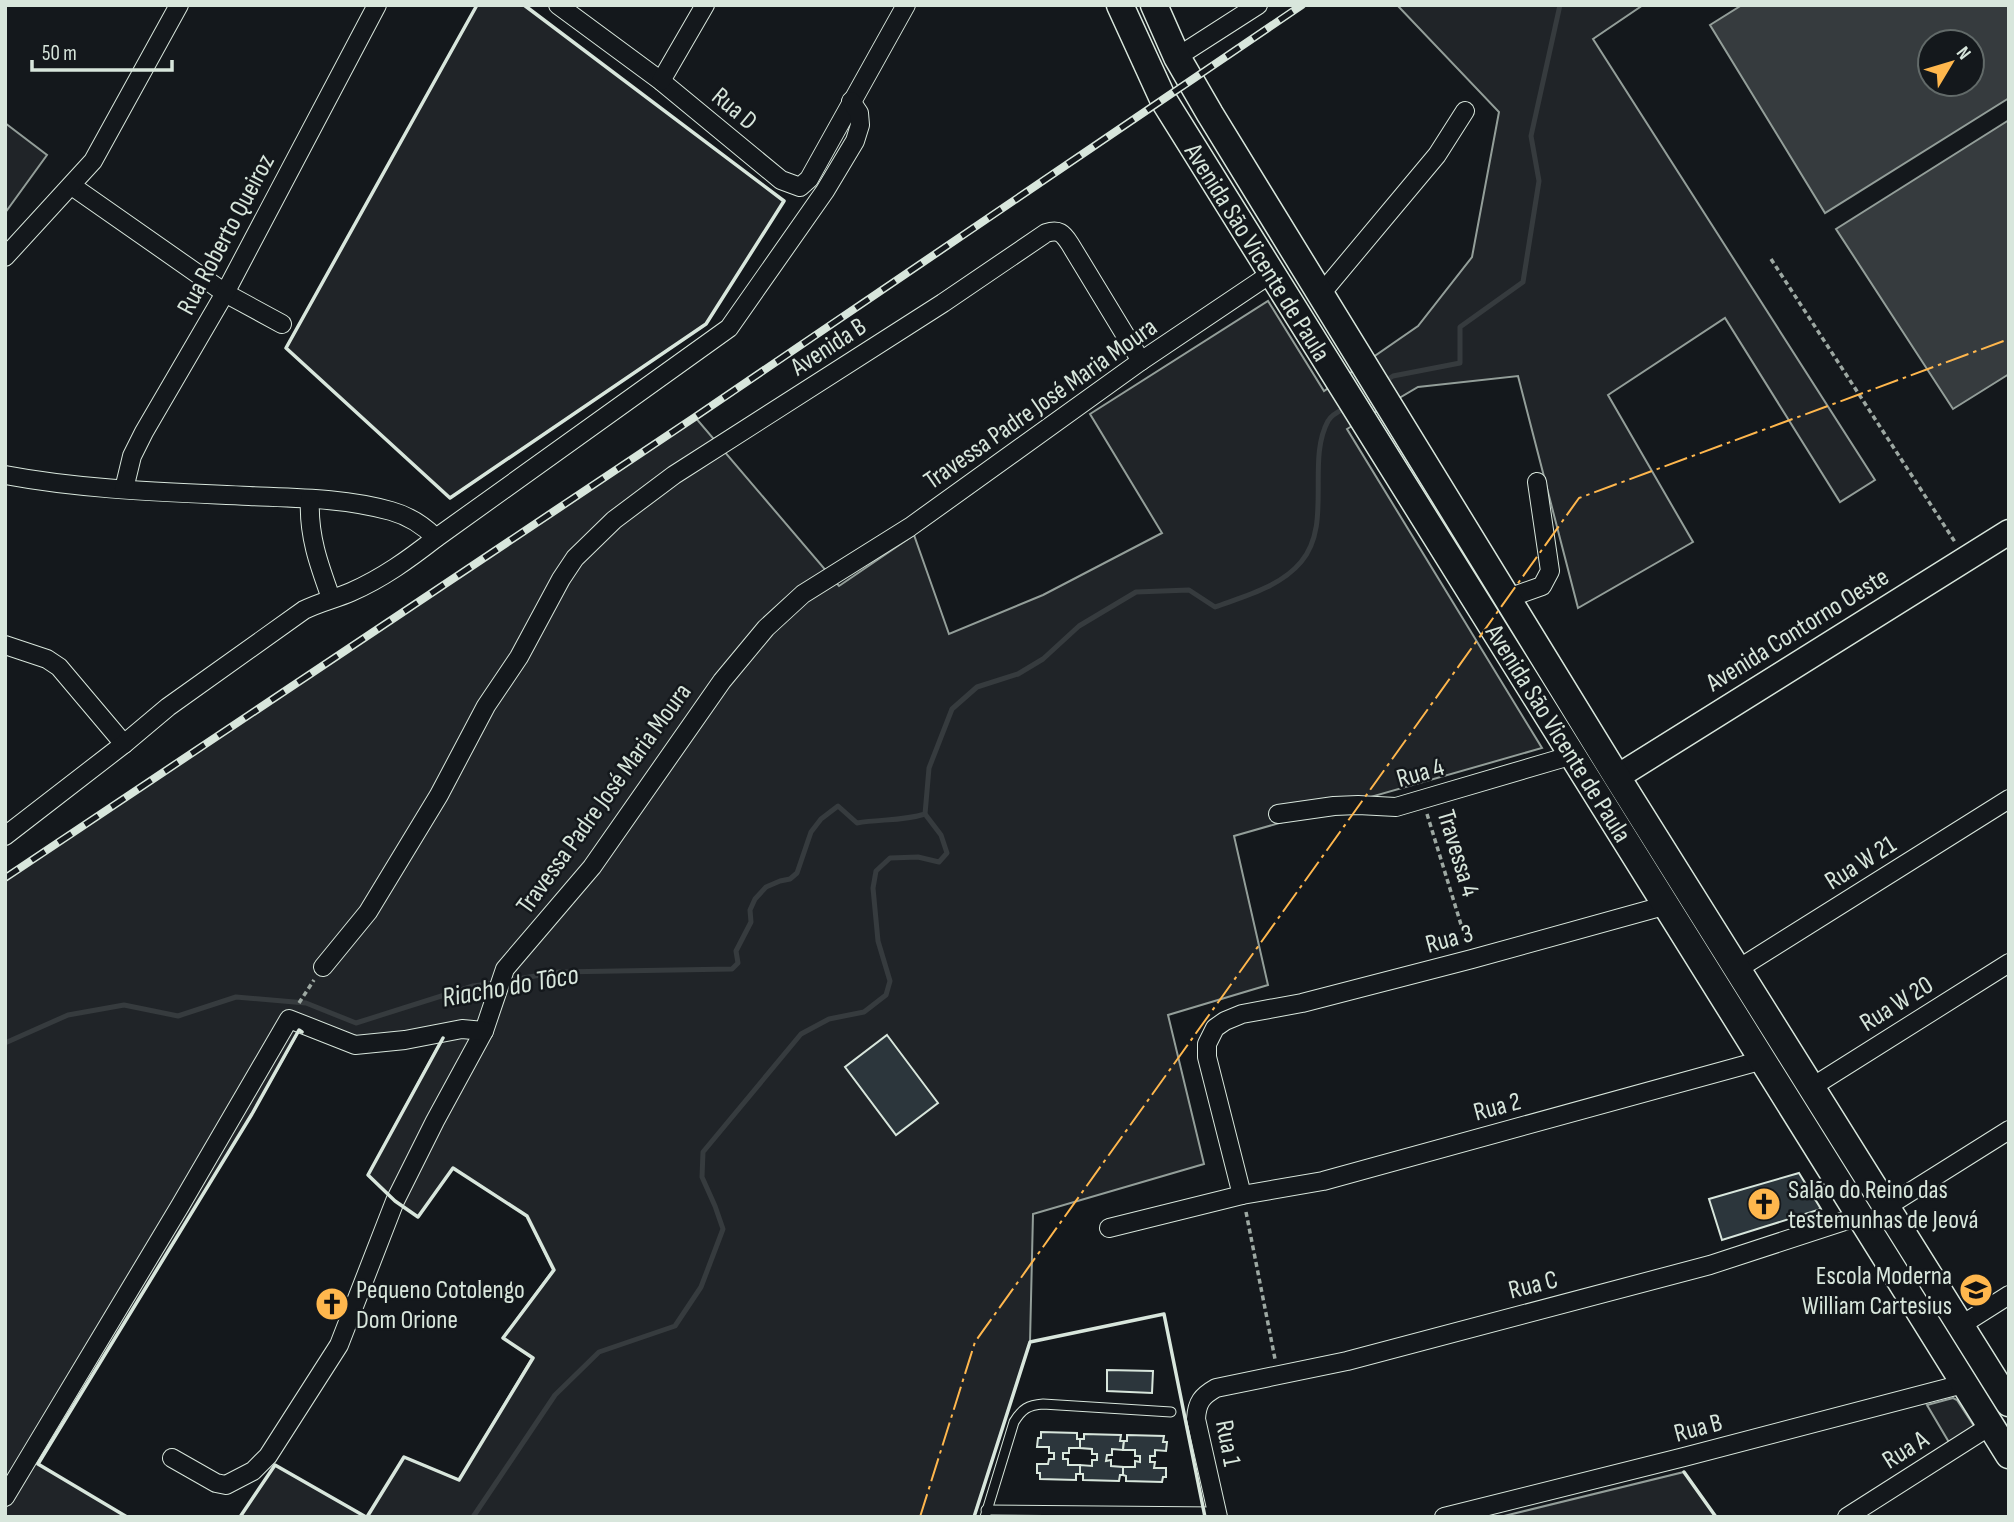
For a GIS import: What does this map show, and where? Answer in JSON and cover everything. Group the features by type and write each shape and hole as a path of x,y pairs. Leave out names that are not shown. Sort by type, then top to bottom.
{"main road":[{"name":"Avenida São Vicente de Paula","path":"1120,5 1163,99 2009,1455"},
{"name":"Avenida São Vicente de Paula","path":"1154,5 1177,57 1320,295 1617,777 2009,1403"},
{"path":"1456,570 1481,555"}],"street":[{"path":"5,257 93,160 179,5"},
{"name":"Rua Roberto Queiroz","path":"124,489 132,456 144,432 225,293 377,5"},
{"name":"Rua D","path":"558,5 661,80 781,180 800,187 809,179 850,101"},
{"path":"661,80 705,5"},
{"path":"5,836 168,707 304,610 349,593 396,569 729,328 825,191 855,141 860,125 859,113 850,101 905,5"},
{"path":"1177,57 1258,5"},
{"path":"1320,295 1437,155 1465,111"},
{"path":"72,186 225,293 282,324"},
{"name":"Avenida B","path":"323,967 368,912 439,795 486,706 519,657 575,558 614,520 674,475 943,303 1046,233 1055,230 1062,233 1070,244 1141,362"},
{"name":"Travessa Padre José Maria Moura","path":"172,1458 216,1483 226,1485 253,1471 268,1456 339,1345 396,1201 435,1121 484,1031 505,969 592,867 714,691 766,628 813,587 910,527 1141,362 1272,273"},
{"path":"5,475 48,483 352,503 393,511 415,520 436,538"},
{"path":"1508,598 1542,586 1550,571 1537,482"},
{"path":"310,499 309,523 314,549 331,598"},
{"name":"Avenida Contorno Oeste","path":"1617,777 2009,532"},
{"path":"5,645 47,659 59,667 124,744"},
{"name":"Rua 4","path":"1278,814 1358,804 1396,807 1573,755"},
{"name":"Rua W 21","path":"1738,969 2009,799"},
{"name":"Rua 3","path":"1242,1195 1207,1057 1206,1044 1215,1028 1242,1014 1302,1003 1667,905"},
{"name":"Rua W 20","path":"1812,1087 2009,963"},
{"path":"5,1497 289,1020 355,1045 405,1040 462,1029 484,1031"},
{"name":"Rua 2","path":"1109,1228 1242,1195 1323,1181 1763,1060"},
{"path":"1888,1206 2009,1130"},
{"name":"Rua C","path":"1216,1388 1347,1361 1710,1265 1860,1216"},
{"path":"1960,1326 2009,1296"},
{"name":"Rua B","path":"1444,1517 1963,1384"},
{"name":"Rua 1","path":"1216,1388 1203,1395 1197,1405 1196,1419 1218,1514"},
{"name":"Rua A","path":"1847,1517 1990,1426"}],"lane":[{"path":"1171,1412 1030,1405 1021,1411 1014,1422 986,1513 1218,1514"}],"path":[{"path":"1771,259 1966,559"},
{"name":"Travessa 4","path":"1423,798 1472,959"},
{"path":"289,1020 323,967"},
{"path":"1242,1195 1278,1374"}],"shaded area":[{"path":"477,5 524,5 784,201 706,324 450,498 286,348"},
{"path":"1397,5 1643,5 1593,39 1875,480 1840,502 1725,318 1608,395 1693,542 1578,608 1518,376 1418,387 1347,429 1542,748 1234,836 1268,985 1168,1015 1204,1164 1033,1214 1030,1342 974,1517 367,1517 404,1457 459,1480 532,1358 503,1338 553,1270 527,1216 453,1168 418,1217 395,1201 368,1175 444,1035 354,1050 299,1031 252,1114 38,1464 127,1517 5,1517 5,878 695,417 839,586 914,535 949,634 1043,595 1162,533 1090,414 1268,301 1324,391 1418,326 1472,257 1499,112"},
{"path":"1742,5 2009,5 2009,98 1825,213 1710,25"},
{"path":"2009,120 2009,374 1953,409 1836,229"},
{"path":"5,123 47,155 5,213"},
{"path":"1953,1398 1974,1426 1950,1444 1927,1405"},
{"path":"275,1465 366,1517 240,1517"},
{"path":"1684,1472 1716,1517 1500,1517"}],"building":[{"path":"887,1035 938,1103 896,1135 845,1067"},
{"name":"Salão do Reino das testemunhas de Jeová","path":"1799,1173 1821,1209 1722,1240 1709,1199"},
{"path":"1107,1370 1153,1371 1152,1393 1107,1391"},
{"path":"1041,1432 1077,1433 1080,1448 1069,1448 1069,1453 1063,1453 1063,1459 1068,1459 1068,1465 1080,1465 1080,1474 1076,1474 1076,1480 1040,1479 1037,1464 1048,1464 1049,1459 1054,1459 1054,1453 1049,1453 1049,1447 1037,1447"},
{"path":"1084,1434 1121,1435 1120,1441 1124,1441 1123,1450 1112,1449 1112,1455 1107,1455 1106,1461 1111,1460 1111,1466 1123,1467 1123,1475 1120,1475 1119,1481 1083,1480 1080,1465 1092,1466 1092,1460 1097,1460 1097,1454 1092,1454 1092,1449 1080,1448 1080,1439 1084,1439"},
{"path":"1127,1435 1164,1436 1163,1442 1167,1442 1166,1451 1155,1450 1155,1456 1150,1456 1150,1462 1155,1462 1154,1468 1166,1468 1166,1477 1163,1477 1162,1482 1126,1481 1123,1467 1135,1467 1135,1461 1140,1462 1140,1456 1135,1456 1135,1450 1123,1450"}],"waterway":[{"path":"1382,383 1393,376 1460,363 1460,327 1523,282 1539,181 1531,136 1560,5"},
{"path":"473,1517 555,1395 599,1352 675,1326 701,1287 723,1229 702,1177 703,1152 801,1034 829,1019 864,1012 886,995 890,981 878,941 873,888 876,871 890,858 918,857 939,862 947,853 941,835 925,814 929,768 952,709 977,687 1018,674 1043,659 1079,626 1136,592 1189,590 1215,607 1261,590 1293,571 1310,547 1316,530 1322,437 1329,419 1345,408"},
{"name":"Riacho do Tôco","path":"505,981 559,972 732,969 738,963 736,951 751,922 750,910 755,899 766,887 790,879 797,873 811,832 821,819 838,806 857,823 925,814"},
{"name":"Riacho do Tôco","path":"5,1043 68,1015 124,1005 178,1016 236,997 306,1003 356,1023 473,986 496,983"}],"railway":[{"path":"5,878 695,417 1302,5"}],"wall":[{"path":"477,5 286,348 450,498 706,324 784,201 524,5"},
{"path":"127,1517 38,1464 252,1114 299,1030 302,1032"},
{"path":"367,1517 404,1457 459,1480 533,1358 503,1338 554,1270 527,1216 453,1168 418,1217 395,1201 368,1175 443,1038"},
{"path":"974,1517 1030,1342 1164,1314 1205,1517"},
{"path":"240,1517 275,1465 366,1517"},
{"path":"1684,1472 1716,1517"}],"power":[{"path":"920,1517 975,1342 1579,498 2009,339"}],"place":[{"name":"Salão do Reino das testemunhas de Jeová","path":"1764,1204"},
{"name":"Escola Moderna William Cartesius","path":"1976,1290"},
{"name":"Pequeno Cotolengo Dom Orione","path":"332,1304"}]}
